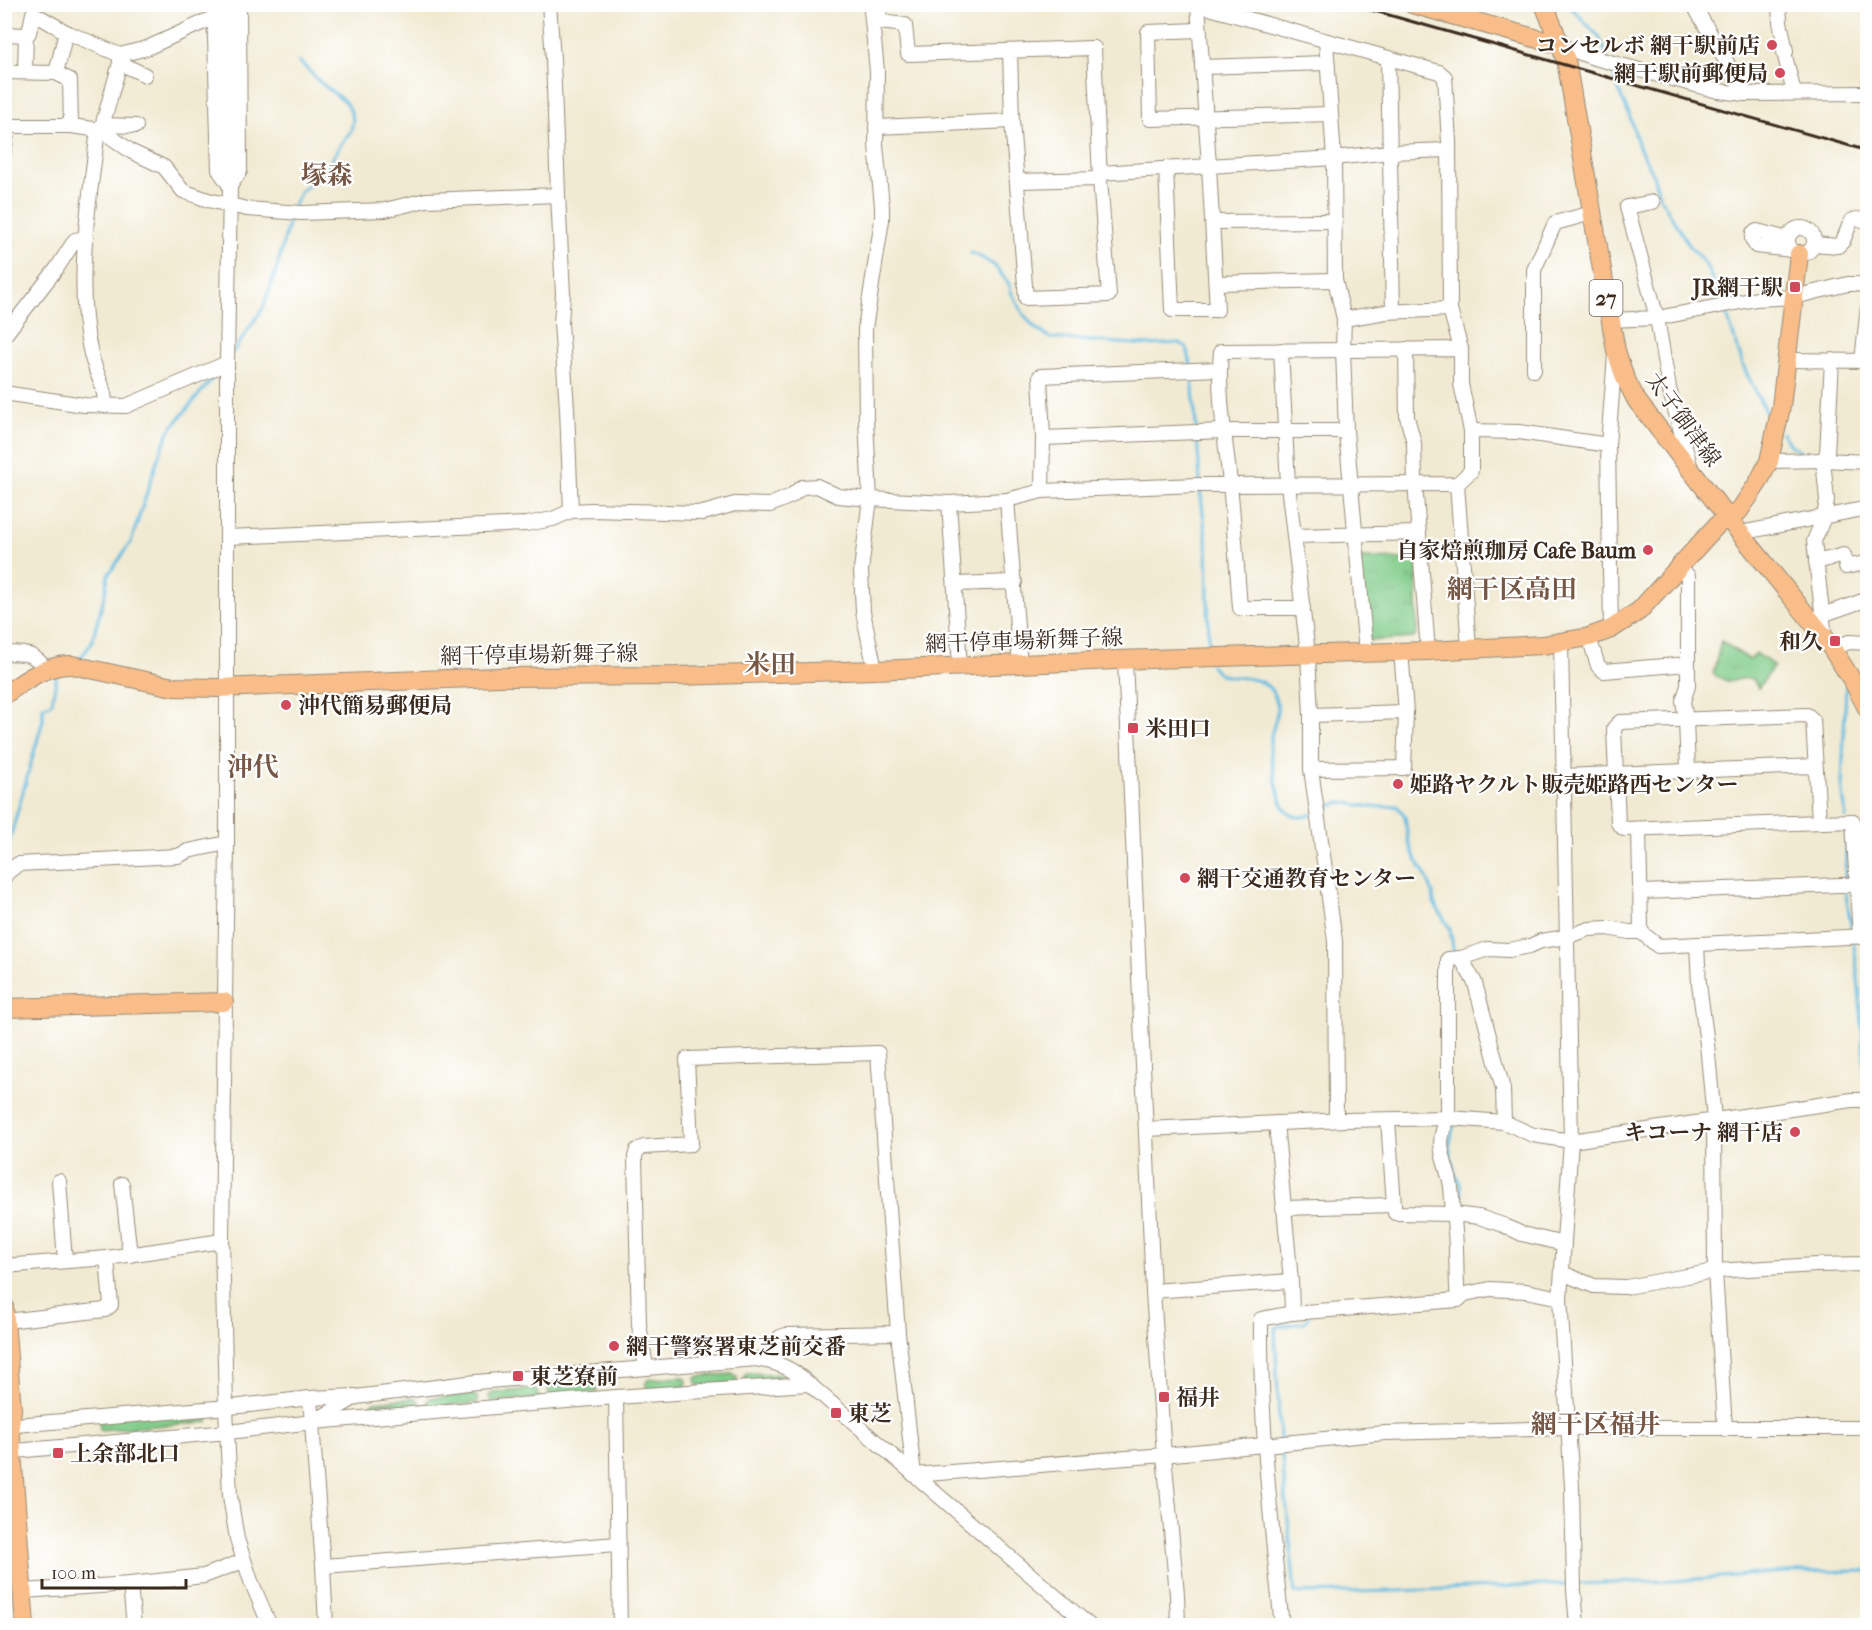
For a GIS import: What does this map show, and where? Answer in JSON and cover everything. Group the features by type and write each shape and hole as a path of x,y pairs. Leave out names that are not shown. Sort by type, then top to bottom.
{"main road":[{"path":"1412,4 1445,9 1560,45"},
{"name":"太子御津線","path":"1544,4 1567,66 1610,320 1616,351 1625,378 1637,401 1692,473 1829,643 1868,710"},
{"name":"網干停車場新舞子線","path":"4,695 46,669 61,664 173,687 227,687 499,677 677,676 875,670 1428,651 1561,644 1611,629 1639,611 1717,525 1739,511 1758,483 1769,461 1781,407 1798,247"},
{"path":"4,1008 224,1002"},
{"path":"5,1313 12,1410 7,1426 25,1626"}],"street":[{"path":"120,59 219,14 227,4"},
{"path":"239,4 240,171 230,186 229,205 222,1240 230,1496 243,1561 270,1626"},
{"path":"549,4 563,294 561,323 571,511"},
{"path":"861,4 871,79 873,118 876,127"},
{"path":"1693,4 1745,94"},
{"path":"1779,4 1786,51 1784,52 1794,93"},
{"path":"875,670 864,612 861,570 870,500 866,420 866,329 882,220 876,145 877,71 872,20 877,5"},
{"path":"877,5 880,22 905,25 908,54 1094,48 1100,176 1109,294 1026,298 1012,121 1010,51"},
{"path":"228,537 526,524 553,519 571,511 612,509 703,513 735,504 770,505 791,496 802,487 817,486 838,496 870,500 949,503 1007,500 1042,492 1230,484 1457,484 1470,471 1471,431 1461,384 1461,349 1450,309 1449,150 1445,77 1439,72 1196,5 1206,118 1217,310 1172,310 1166,168"},
{"path":"25,72 26,35 29,33 33,12 145,75"},
{"path":"219,14 219,170 230,186"},
{"path":"1199,30 1148,32 1150,119 1331,114"},
{"path":"56,73 66,32"},
{"path":"4,34 26,35"},
{"path":"1326,40 1334,158 1335,280 1344,319 1346,431 1366,652"},
{"path":"1560,45 1592,57 1718,91 1745,94 1868,93"},
{"path":"1388,58 1393,311"},
{"path":"105,406 106,394 91,354 82,289 86,237 100,128 119,93 120,59"},
{"path":"1202,67 1327,63"},
{"path":"4,72 56,73 70,80 71,126"},
{"path":"876,127 1012,121"},
{"path":"4,152 6,126 100,128 136,126"},
{"path":"100,128 132,152 164,167 183,191 229,205 301,213 385,210 426,200 558,195"},
{"path":"1017,182 1166,168 1449,150"},
{"path":"1653,202 1627,207 1657,318 1669,388 1692,473"},
{"path":"1534,370 1534,270 1555,223 1592,213"},
{"path":"1798,247 1838,246 1843,241 1851,221 1857,219 1868,222"},
{"path":"1213,222 1335,221"},
{"path":"4,336 57,268 75,240 86,237"},
{"path":"1216,283 1335,280"},
{"path":"1610,320 1657,318 1756,299 1794,297 1848,284 1868,286"},
{"path":"1787,360 1865,361 1868,307"},
{"path":"1344,319 1393,311 1450,309"},
{"path":"1406,349 1407,417 1414,443 1428,651"},
{"path":"1304,608 1240,608 1219,369 1221,351 1461,349"},
{"path":"1281,350 1288,485 1308,654 1311,769 1335,941 1336,1120"},
{"path":"1611,629 1608,445 1616,351"},
{"path":"1817,460 1827,453 1832,360"},
{"path":"4,393 105,406 126,406 227,363"},
{"path":"1042,492 1043,438 1040,376 1219,369"},
{"path":"1043,438 1224,431 1346,431"},
{"path":"1471,431 1519,432 1608,445"},
{"path":"1817,460 1827,500 1819,518 1814,541 1822,615 1829,643 1868,643"},
{"path":"1769,461 1868,462"},
{"path":"1457,484 1469,648"},
{"path":"1007,500 1020,664"},
{"path":"949,503 960,666"},
{"path":"1740,533 1868,508"},
{"path":"1294,536 1419,533"},
{"path":"1816,562 1844,555 1846,567 1865,563 1868,569"},
{"path":"1678,567 1688,576 1688,686 1683,701 1688,771"},
{"path":"955,584 1014,582"},
{"path":"1822,615 1868,599"},
{"path":"1588,637 1598,666 1604,671 1688,664"},
{"path":"1561,644 1571,1141 1560,1298 1572,1487 1577,1626"},
{"path":"1311,769 1404,768 1406,712 1401,651"},
{"path":"4,653 37,657 46,669"},
{"path":"1125,660 1153,1291 1178,1626"},
{"path":"1311,715 1406,712"},
{"path":"1458,1300 1456,1233 1460,1215 1439,1142 1442,1130 1452,1118 1448,959 1488,949 1509,950 1530,946 1589,929 1608,928 1641,932 1658,946 1864,936 1862,884 1853,821 1624,829 1618,824 1614,728 1620,722 1807,715 1813,720 1819,821"},
{"path":"1563,776 1815,766"},
{"path":"1639,829 1641,932"},
{"path":"4,878 18,864 178,856 188,851 226,843"},
{"path":"1641,892 1862,884"},
{"path":"1697,944 1699,984 1714,1119 1715,1271 1725,1429"},
{"path":"1456,958 1475,983 1503,1089 1504,1122"},
{"path":"646,1367 639,1325 635,1157 637,1150 644,1147 691,1144 687,1059 878,1053 898,1333 914,1475"},
{"path":"1146,1129 1336,1120 1452,1118 1504,1122 1533,1135 1571,1141 1714,1119 1852,1100 1868,1100"},
{"path":"1388,1120 1395,1213 1460,1215 1503,1225 1522,1234 1564,1244"},
{"path":"1276,1124 1292,1313"},
{"path":"59,1181 65,1261"},
{"path":"122,1184 130,1255"},
{"path":"1283,1208 1394,1205"},
{"path":"4,1266 107,1258 222,1240"},
{"path":"5,1313 105,1310 111,1305 107,1258"},
{"path":"1562,1272 1594,1286 1626,1287 1715,1271 1868,1264"},
{"path":"1153,1291 1291,1281"},
{"path":"1282,1626 1265,1445 1260,1369 1260,1319 1292,1313 1458,1300 1465,1294 1490,1289 1526,1291 1560,1298"},
{"path":"772,1361 780,1337 786,1335 898,1333"},
{"path":"313,1422 356,1397 476,1382 646,1367 756,1359 772,1361 794,1371 1090,1626"},
{"path":"9,1452 313,1422 808,1384"},
{"path":"7,1426 310,1398 382,1394"},
{"path":"616,1397 620,1626"},
{"path":"310,1398 326,1625"},
{"path":"914,1475 1164,1455 1385,1433 1567,1428 1868,1428"},
{"path":"323,1566 618,1544"},
{"path":"23,1591 130,1584 204,1576 243,1561"},
{"path":"130,1584 134,1626"}],"green space":[{"path":"1359,558 1417,559 1417,633 1414,638 1369,641"},
{"path":"1721,641 1750,660 1756,653 1774,666 1758,689 1753,679 1729,681 1713,674"},
{"path":"732,1374 737,1377 736,1384 697,1385 695,1379 699,1376"},
{"path":"745,1374 782,1375 784,1380 745,1382"},
{"path":"683,1377 687,1380 686,1386 649,1390 646,1386 649,1379"},
{"path":"592,1383 596,1385 597,1392 549,1396 548,1390 551,1387"},
{"path":"533,1389 538,1391 539,1398 491,1402 489,1396 493,1393"},
{"path":"472,1394 477,1397 477,1403 429,1407 427,1401 431,1398"},
{"path":"415,1398 420,1402 420,1407 372,1412 371,1405 374,1402"},
{"path":"207,1408 208,1422 100,1430 99,1416"}],"waterway":[{"path":"1568,4 1599,37 1608,57"},
{"path":"293,207 301,191 325,173 340,145 351,131 353,120 350,109 344,101 321,83 299,61"},
{"path":"1611,67 1639,147 1652,172 1660,197 1688,244 1706,265 1721,300"},
{"path":"233,352 263,308 277,268 290,216"},
{"path":"971,253 995,266 1010,285 1011,292 1024,315 1035,328 1050,338 1149,345 1180,343 1187,348 1191,365"},
{"path":"1725,309 1744,368 1770,419"},
{"path":"78,661 91,644 108,575 131,542 169,431 216,374"},
{"path":"1192,375 1196,428"},
{"path":"1782,433 1790,445 1806,455"},
{"path":"1197,435 1200,482"},
{"path":"1200,489 1207,546 1209,650"},
{"path":"1211,665 1217,672 1225,675 1256,680 1265,684 1272,692 1277,709 1270,749 1281,802 1289,813 1295,816 1303,817 1313,814"},
{"path":"4,860 43,720 43,706 52,702 57,674"},
{"path":"1846,685 1842,784 1846,818"},
{"path":"1322,810 1341,802 1371,807 1397,806 1405,816 1408,840 1427,878 1434,903 1450,929 1454,954"},
{"path":"1845,881 1847,828"},
{"path":"1845,888 1852,932"},
{"path":"1853,941 1867,1096"},
{"path":"1454,1123 1449,1147 1455,1174 1460,1184 1463,1210"},
{"path":"1463,1273 1464,1220"},
{"path":"1280,1441 1275,1330 1277,1327 1305,1322 1309,1317"},
{"path":"1281,1447 1295,1593 1570,1584"},
{"path":"1577,1584 1673,1581 1781,1572 1868,1571"}],"railway":[{"path":"1350,4 1868,151"}],"place":[{"name":"コンセルボ 網干駅前店","path":"1772,45"},
{"name":"網干駅前郵便局","path":"1780,73"},
{"name":"JR網干駅","path":"1795,287"},
{"name":"自家焙煎珈房 Cafe Baum","path":"1648,550"},
{"name":"和久","path":"1835,641"},
{"name":"沖代簡易郵便局","path":"286,705"},
{"name":"米田口","path":"1133,728"},
{"name":"姫路ヤクルト販売姫路西センター","path":"1398,784"},
{"name":"網干交通教育センター","path":"1185,878"},
{"name":"キコーナ 網干店","path":"1795,1132"},
{"name":"網干警察署東芝前交番","path":"614,1346"},
{"name":"東芝寮前","path":"518,1376"},
{"name":"福井","path":"1164,1397"},
{"name":"東芝","path":"836,1413"},
{"name":"上余部北口","path":"58,1453"}],"district":[{"name":"塚森","path":"327,175"},
{"name":"網干区高田","path":"1512,589"},
{"name":"米田","path":"770,664"},
{"name":"沖代","path":"253,767"},
{"name":"網干区福井","path":"1596,1424"}]}
